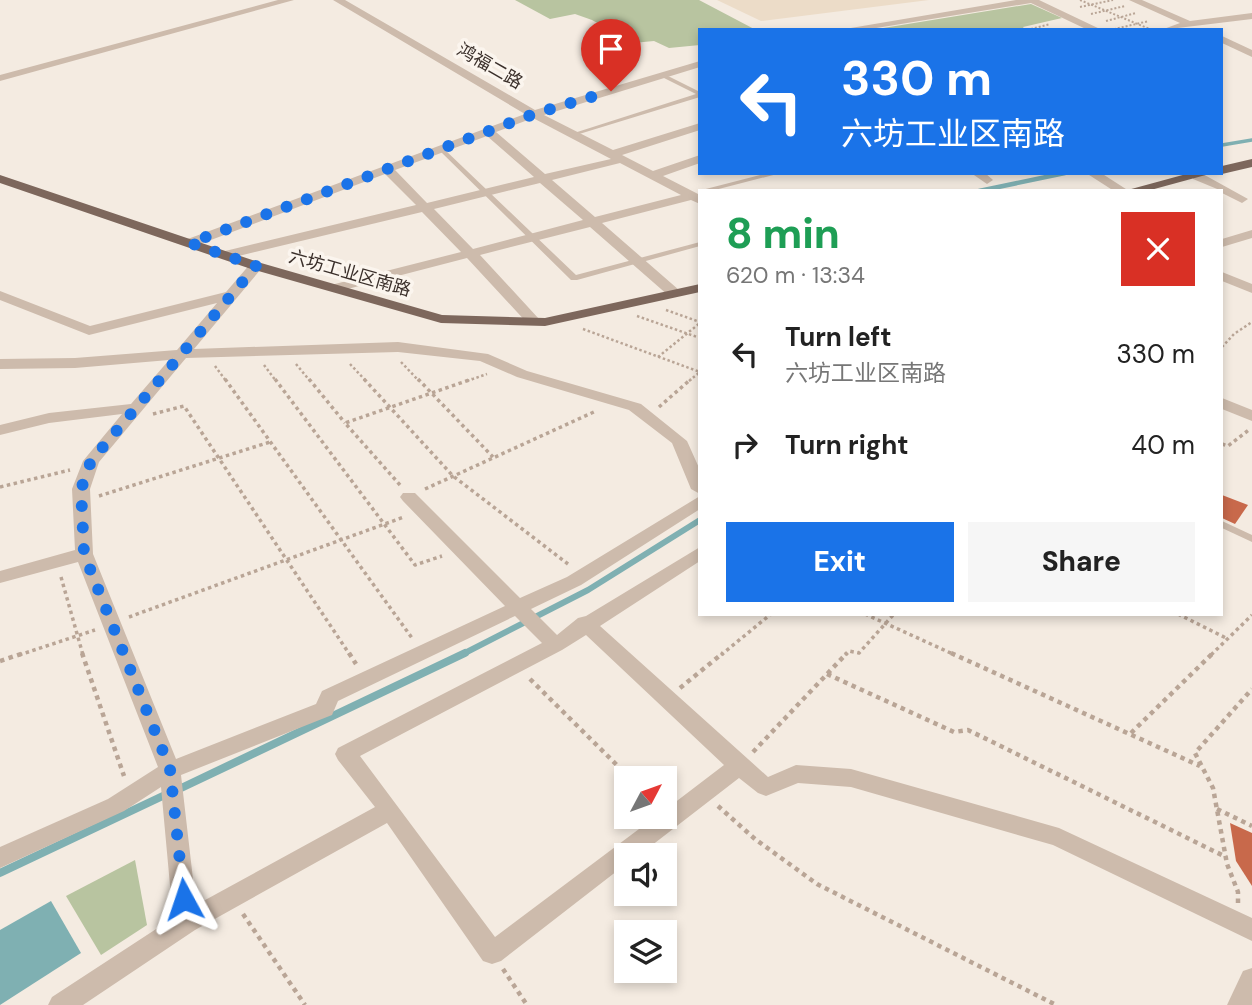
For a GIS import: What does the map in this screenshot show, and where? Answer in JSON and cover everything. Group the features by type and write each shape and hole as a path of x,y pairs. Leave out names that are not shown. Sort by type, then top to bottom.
{"main road":[{"path":"1223,170 1252,163"},
{"path":"1138,189 1198,175"},
{"name":"六坊工业区南路","path":"0,179 256,266 441,319 534,322 558,320 698,288"}],"street":[{"path":"0,78 289,0"},
{"name":"鸿福二路","path":"338,0 534,114 696,194"},
{"path":"857,28 1032,0 1092,27"},
{"path":"1137,1 1198,28"},
{"path":"1174,28 1252,16"},
{"path":"1223,40 1252,54"},
{"path":"190,243 534,114 698,65"},
{"path":"226,255 544,179 619,157 698,127"},
{"path":"488,131 674,293"},
{"path":"654,175 698,160"},
{"path":"387,169 534,322"},
{"path":"1204,175 1247,198"},
{"path":"1096,176 1119,189"},
{"path":"335,288 696,194"},
{"path":"1223,204 1247,198"},
{"path":"1223,243 1252,234"},
{"path":"186,923 178,825 170,769 84,554 81,489 89,465 256,266"},
{"path":"1223,276 1252,289"},
{"path":"0,295 89,331 232,295"},
{"path":"0,364 75,363 182,354 388,347 483,357 506,368 635,407 679,441 698,484"},
{"path":"1223,403 1252,416"},
{"path":"0,430 49,418 136,408"},
{"path":"0,858 116,804 170,769 326,709 329,696 581,576 698,501"},
{"path":"416,503 555,645"},
{"path":"0,577 84,554"},
{"path":"698,554 585,623 555,645 346,754 390,810 492,953 739,766"},
{"path":"585,623 766,788 796,774 851,778 1059,836 1245,927"},
{"path":"61,1005 186,923 390,810"},
{"path":"1240,1005 1252,979"}],"lane":[{"path":"662,75 698,93"},
{"path":"574,134 698,95"},
{"path":"440,149 574,278 698,245"},
{"path":"716,189 770,175"},
{"path":"1223,524 1252,539"}],"path":[{"path":"1080,0 1147,28"},
{"path":"1058,12 1113,0"},
{"path":"1072,19 1137,1"},
{"path":"1092,27 1155,9"},
{"path":"1119,28 1170,16"},
{"path":"640,301 698,321"},
{"path":"611,307 698,337"},
{"path":"558,320 698,371"},
{"path":"1223,345 1252,322"},
{"path":"658,356 698,324"},
{"path":"388,347 494,458"},
{"path":"337,349 453,477 514,520 581,576"},
{"path":"286,351 416,503"},
{"path":"254,352 415,565 461,549"},
{"path":"206,353 421,652"},
{"path":"345,423 506,368"},
{"path":"648,416 698,374"},
{"path":"0,661 77,638 384,524 453,477 616,401"},
{"path":"124,422 184,406 365,678"},
{"path":"1223,444 1227,446 1252,428"},
{"path":"82,502 270,442"},
{"path":"0,488 89,465"},
{"path":"57,562 77,638 131,795"},
{"path":"1130,734 1252,615"},
{"path":"667,698 769,616"},
{"path":"868,616 1200,766"},
{"path":"739,766 849,651 859,653 892,616"},
{"path":"1182,616 1228,639"},
{"path":"517,665 618,766"},
{"path":"827,674 954,732 968,730 1226,857"},
{"path":"1245,927 1238,892 1226,857 1213,788 1195,753 1252,689"},
{"path":"703,793 755,839 817,884 1056,1005"},
{"path":"1217,809 1252,826"},
{"path":"232,898 304,1005"},
{"path":"492,953 527,1005"}],"green space":[{"path":"515,0 699,0 752,28 698,28 698,45 669,48 654,41 633,43 592,20 575,14 550,19"},
{"path":"1031,4 1062,18 1024,28 883,28"},
{"path":"135,860 147,925 101,955 66,896"}],"shaded area":[{"path":"717,0 929,0 761,21"}],"water":[{"path":"51,901 81,953 0,1005 0,930"}],"building":[{"path":"1223,495 1248,505 1235,524 1223,518"},
{"path":"1230,823 1252,833 1252,886 1236,861"}],"waterway":[{"path":"1223,145 1252,140"},
{"path":"989,189 1055,175"},
{"path":"464,654 588,590 698,521"},
{"path":"177,790 464,654"},
{"path":"0,873 167,794"}],"route":[{"path":"184,899 170,769 84,554 81,489 91,461 256,266 190,243 534,114 611,91"}]}
